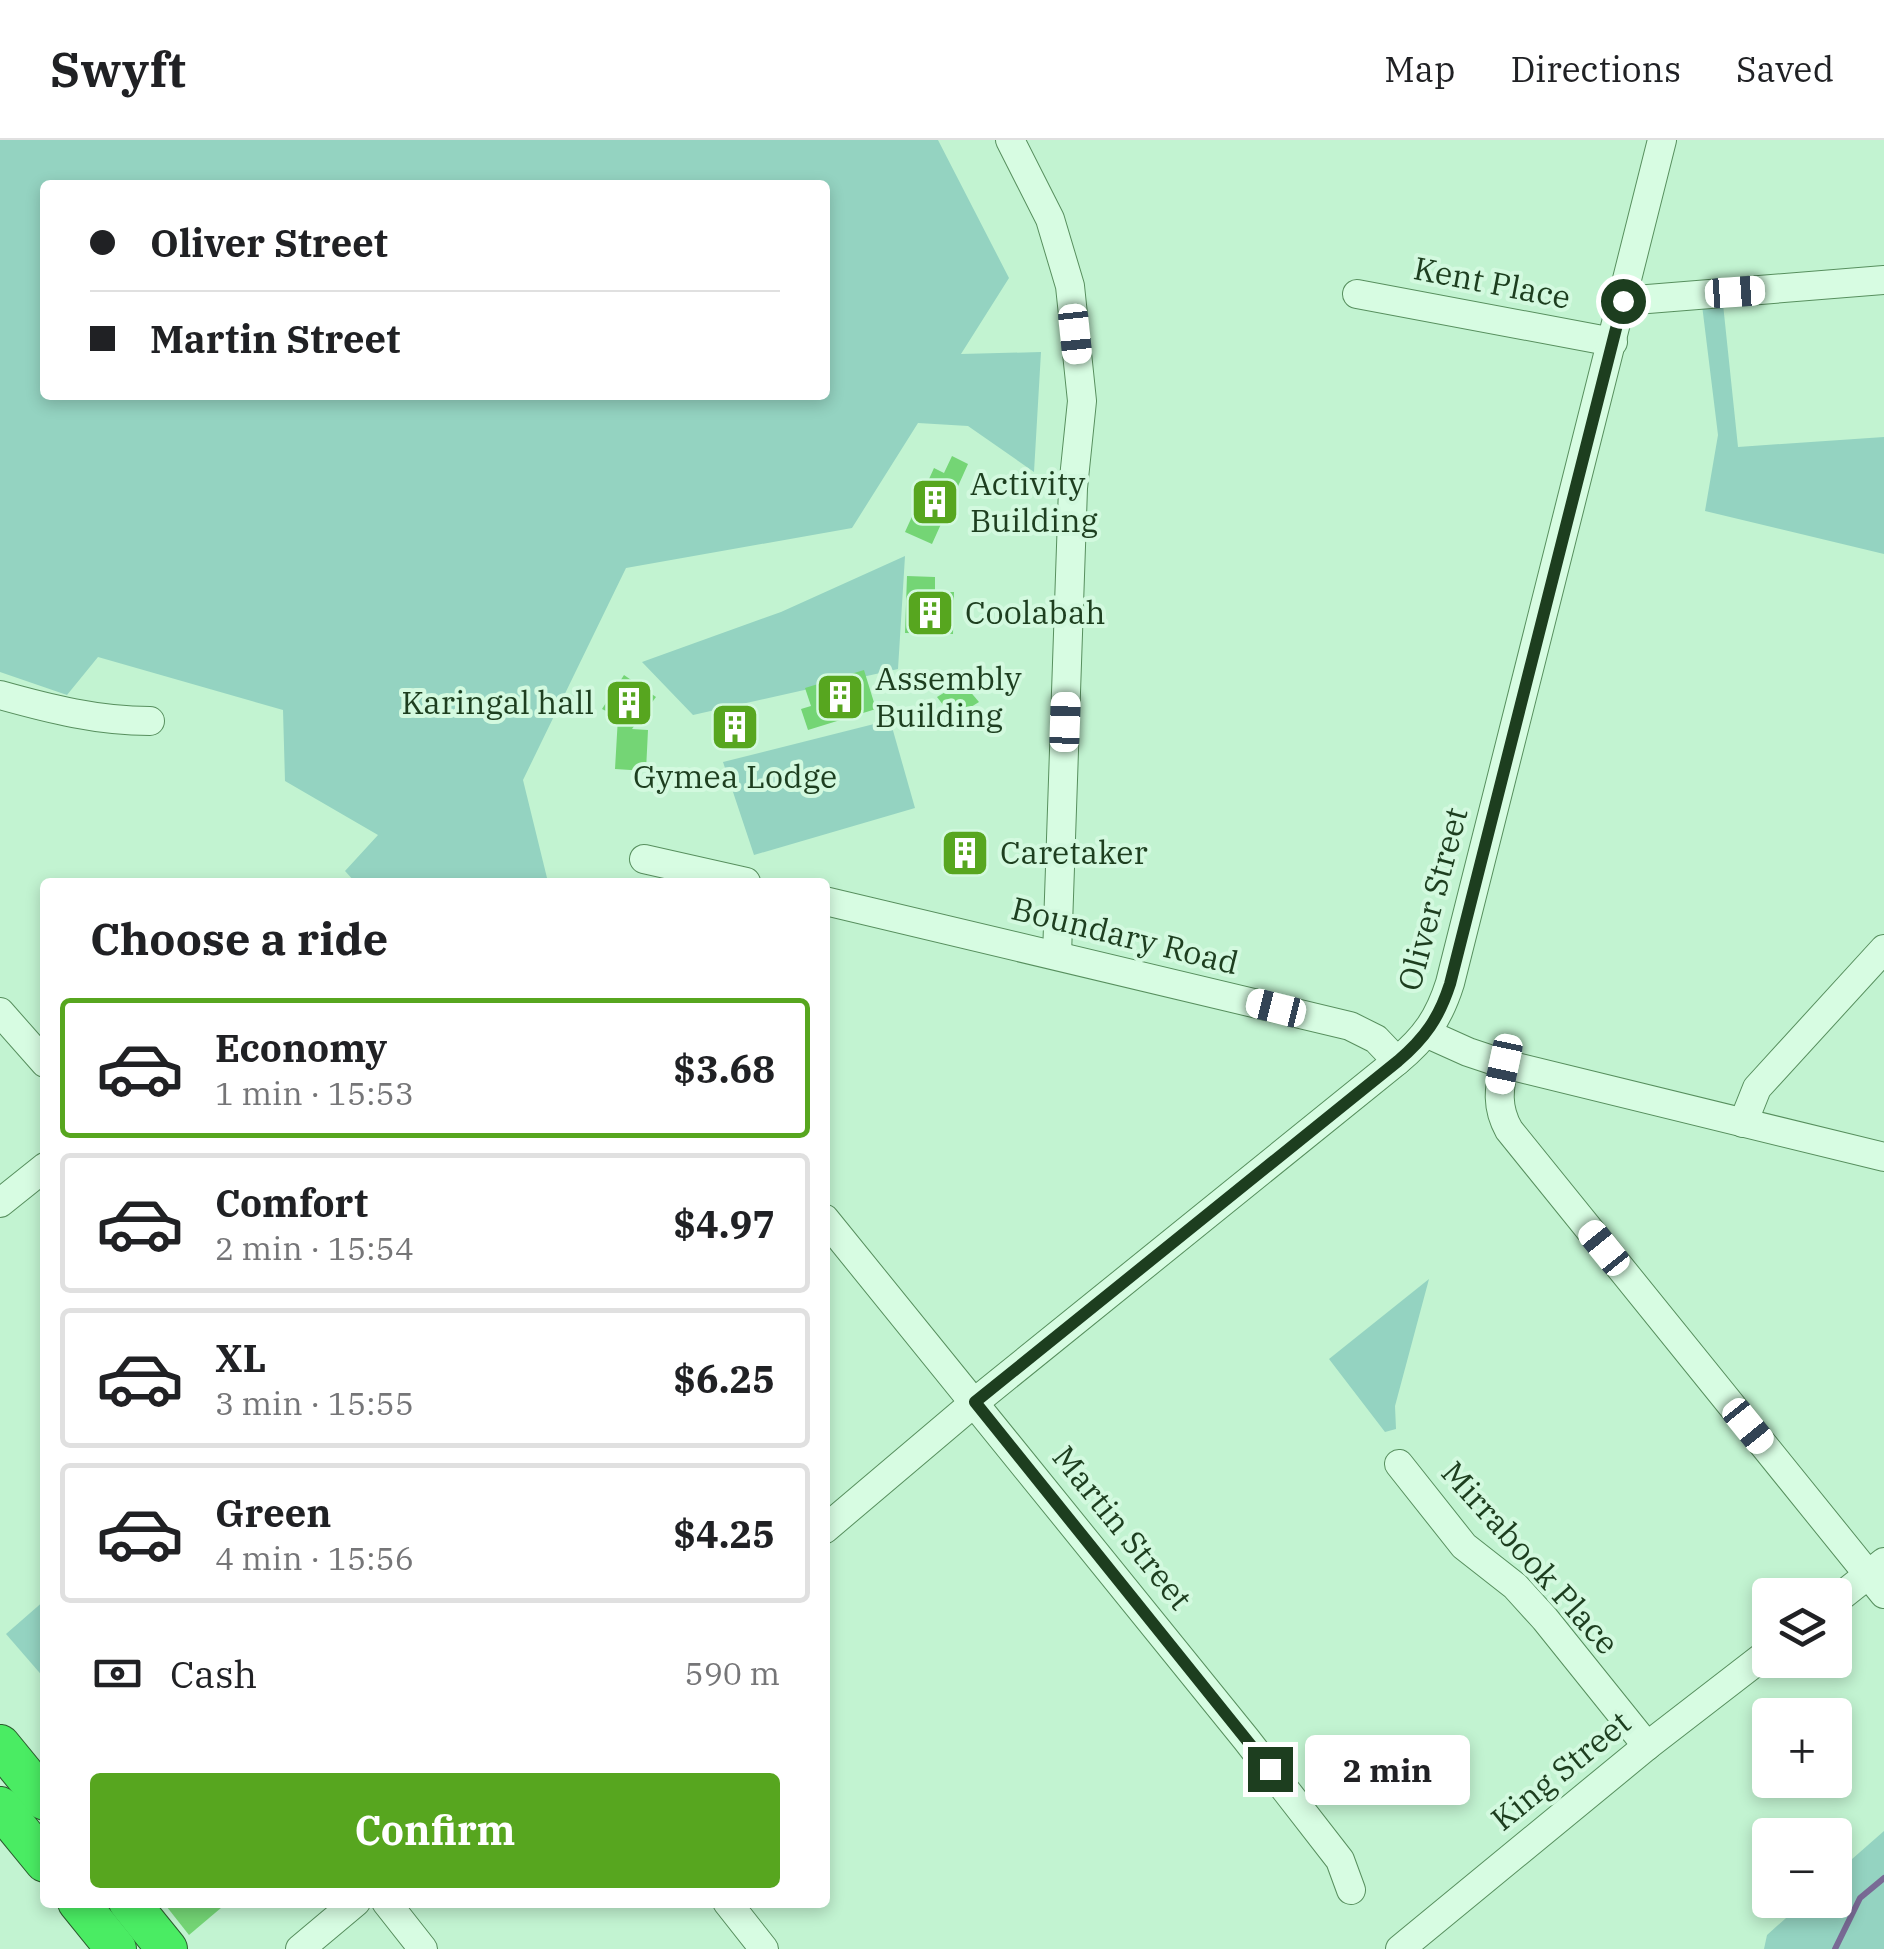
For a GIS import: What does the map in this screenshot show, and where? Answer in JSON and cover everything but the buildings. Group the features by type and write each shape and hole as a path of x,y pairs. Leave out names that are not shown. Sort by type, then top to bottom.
{"highway":[{"path":"0,1745 40,1794"},
{"path":"0,1808 40,1856"},
{"path":"83,1908 116,1949"},
{"path":"134,1908 167,1949"}],"street":[{"path":"1010,140 1050,219 1070,286 1082,401 1074,488 1057,955"},
{"name":"Oliver Street","path":"830,1526 975,1402 1428,1034 1450,984 1662,140"},
{"path":"1623,301 1884,280"},
{"name":"Kent Place","path":"1356,294 1613,342"},
{"path":"0,695 60,712 117,721 150,721"},
{"path":"644,858 729,878"},
{"name":"Boundary Road","path":"830,902 1350,1026 1376,1039 1398,1061"},
{"path":"1743,1123 1758,1088 1884,949"},
{"path":"0,1012 40,1057"},
{"path":"1428,1034 1504,1064 1884,1158"},
{"path":"1504,1064 1498,1092 1500,1114 1509,1130 1879,1577 1852,1591"},
{"path":"0,1203 40,1170"},
{"name":"Martin Street","path":"830,1225 1340,1860 1351,1890"},
{"name":"Mirrabook Place","path":"1399,1464 1464,1546 1516,1586 1647,1746"},
{"name":"King Street","path":"1400,1949 1752,1665"},
{"path":"300,1949 349,1908"},
{"path":"391,1908 423,1949"},
{"path":"732,1908 764,1949"}],"shaded area":[{"path":"0,140 938,140 1009,278 961,354 1041,352 1034,472 968,426 918,423 852,528 626,568 523,780 547,878 351,878 345,871 378,835 285,781 283,710 98,657 67,695 0,672"},
{"path":"1723,304 1738,447 1884,437 1884,554 1705,511 1718,435 1702,305"},
{"path":"905,556 898,669 693,715 642,662 781,612"},
{"path":"890,720 915,808 754,855 723,762"},
{"path":"1429,1279 1395,1406 1396,1429 1385,1432 1329,1359"},
{"path":"40,1604 40,1673 6,1634"},
{"path":"1884,1831 1884,1949 1764,1949 1767,1935 1786,1918 1852,1918 1852,1859"}],"waterway":[{"path":"1835,1949 1860,1898 1884,1878"}],"place":[{"name":"Activity Building","path":"935,502"},
{"name":"Coolabah","path":"930,613"},
{"name":"Assembly Building","path":"840,697"},
{"name":"Karingal hall","path":"629,703"},
{"name":"Gymea Lodge","path":"735,727"},
{"name":"Caretaker","path":"965,853"}],"route":[{"path":"1270,1769 975,1402 1398,1061 1428,1034 1438,1018 1450,984 1623,301"}]}
